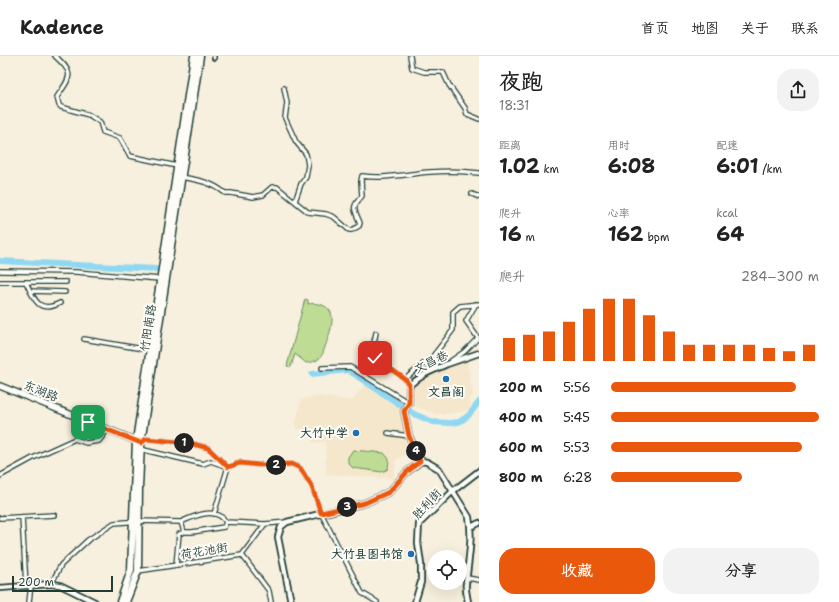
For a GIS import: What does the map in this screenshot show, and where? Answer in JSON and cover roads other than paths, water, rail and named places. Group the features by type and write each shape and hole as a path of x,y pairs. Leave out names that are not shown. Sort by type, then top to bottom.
{"highway":[{"name":"竹阳南路","path":"138,444 178,177 177,166 194,56"},
{"name":"竹阳南路","path":"120,602 131,570 135,521 138,444 149,350 160,279 200,56"},
{"name":"竹阳南路","path":"126,602 138,571 135,521"}],"main road":[{"name":"东湖路","path":"0,386 138,444"},
{"name":"东湖路","path":"0,390 105,433 138,444"}],"street":[{"path":"55,56 65,64 70,75 68,81 57,97 57,101 62,107 89,115 100,122 103,132 120,138 130,156 177,166"},
{"path":"410,56 412,68 424,72 443,72 449,85 465,108 466,114 479,119"},
{"path":"284,88 287,103 286,118 296,142 306,154 308,165 306,177 301,184 295,201"},
{"path":"178,177 202,180 218,187 225,193 248,197 260,196 272,188 277,187 308,212 326,214 334,217 349,230 354,230 360,223 355,212 355,204 356,201 362,196 362,176 378,178 449,171 479,173"},
{"path":"472,194 479,197"},
{"path":"0,270 76,272 160,279"},
{"path":"0,282 66,282"},
{"path":"26,282 38,303 46,308 60,303"},
{"path":"30,291 65,292"},
{"path":"447,364 464,352 478,338 466,321 478,304"},
{"path":"405,379 433,356 453,330 453,312 460,306 478,304"},
{"path":"376,333 373,347 375,358 405,379 409,385"},
{"path":"84,339 149,350"},
{"name":"文昌巷","path":"409,403 409,385 427,373 447,364 479,353"},
{"path":"322,368 350,367 409,403 404,411 409,436 420,461"},
{"path":"0,476 33,458 75,439 86,443 100,441 105,433"},
{"path":"388,433 409,436"},
{"path":"228,467 208,448 190,443 146,439 138,444 144,450 196,463 203,464 211,461 228,467 240,463 259,465 292,464 300,468 312,487 321,513 362,593 377,602"},
{"path":"226,522 265,524 287,522 365,503 389,492 407,472 420,461 427,462 439,469 469,517 471,527 467,578 479,580"},
{"path":"214,514 228,467"},
{"name":"胜利街","path":"415,602 421,582 421,564 418,543 419,524 453,491 479,471"},
{"path":"51,584 61,565 88,540 114,523 135,521 181,522 203,513 214,514 224,518 226,522"},
{"path":"0,518 54,515"},
{"path":"22,517 29,585 28,602"},
{"path":"181,522 184,532"},
{"path":"176,565 179,534 184,532 224,527 226,522"},
{"path":"287,522 280,527 278,537 291,602"},
{"path":"471,527 479,523"},
{"path":"242,555 265,524"},
{"name":"荷花池街","path":"138,571 242,555 268,591 271,602"},
{"path":"0,588 29,585 60,585 96,602"},
{"path":"467,590 468,602"}],"waterway":[{"path":"0,261 156,269"},
{"path":"312,374 348,370 414,414 433,422 459,422 468,416 479,402"}],"place":[{"name":"文昌阁","path":"446,379"},
{"name":"大竹中学","path":"356,433"},
{"name":"大竹县图书馆","path":"411,554"}]}
